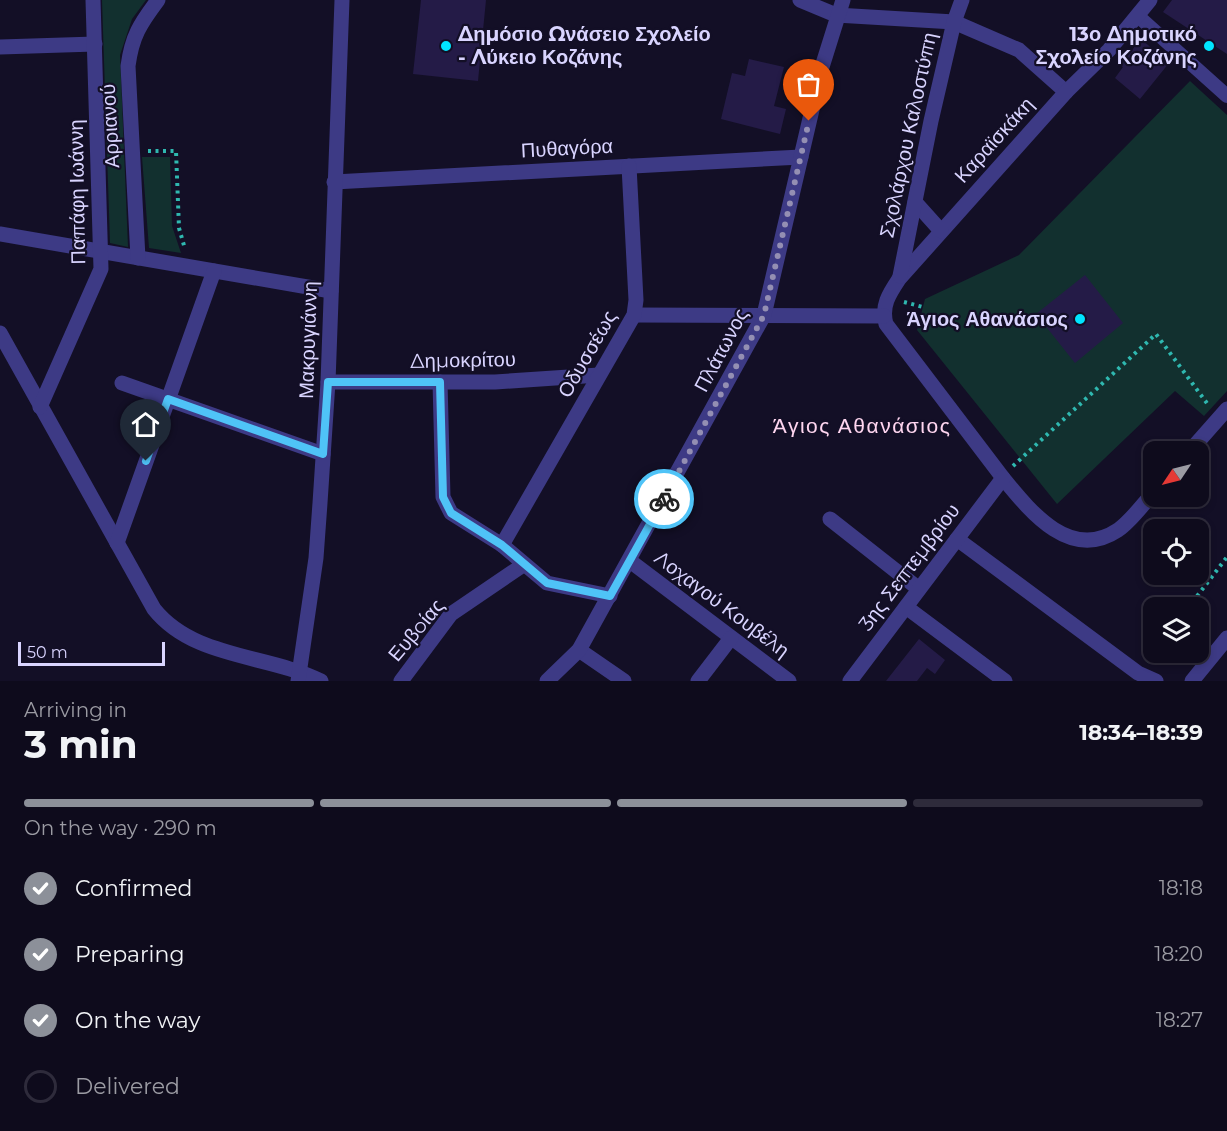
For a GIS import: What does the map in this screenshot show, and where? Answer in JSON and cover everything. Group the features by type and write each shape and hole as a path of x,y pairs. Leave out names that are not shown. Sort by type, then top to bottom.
{"street":[{"name":"Παπάφη Ιωάννη","path":"40,407 101,270 93,0"},
{"name":"Αρριανού","path":"138,258 128,66 131,43 136,30 158,0"},
{"name":"Μακρυγιάννη","path":"298,676 316,558 328,382 342,0"},
{"path":"800,0 836,15 954,22 1019,50 1065,92"},
{"name":"Πλάτωνος","path":"547,681 579,650 764,315 836,15 843,0"},
{"name":"Σχολάρχου Καλοστύπη","path":"899,279 954,22 962,0"},
{"name":"Καραϊσκάκη","path":"884,316 886,298 899,279 1065,92 1110,50 1150,0"},
{"path":"1138,17 1227,96"},
{"path":"0,47 95,44"},
{"name":"Πυθαγόρα","path":"334,182 801,157"},
{"name":"Οδυσσέως","path":"502,545 634,315 636,300 629,166"},
{"path":"915,202 941,231"},
{"path":"0,234 331,291"},
{"path":"117,543 214,271"},
{"path":"634,315 884,316 886,324 1003,478 1023,502 1052,529 1074,539 1094,538 1117,530 1143,503"},
{"path":"0,333 154,609 179,633 207,646 298,676 321,681"},
{"name":"Δημοκρίτου","path":"328,382 440,382 599,375"},
{"path":"440,382 443,497 446,506 459,519 502,545 547,583 610,596"},
{"path":"122,383 323,454"},
{"path":"1199,441 1222,414"},
{"name":"3ης Σεπτεμβρίου","path":"850,681 1003,478"},
{"path":"830,519 919,589"},
{"path":"957,539 1138,673 1156,681"},
{"name":"Λοχαγού Κουβέλη","path":"630,561 789,681"},
{"name":"Ευβoίας","path":"401,681 451,615 523,565"},
{"path":"906,607 1005,681"},
{"path":"698,681 731,638"},
{"path":"1192,681 1227,638"},
{"path":"579,650 624,681"}],"path":[{"path":"132,152 176,151 179,228 194,267"},
{"path":"1020,458 1156,334 1222,414"},
{"path":"1196,597 1227,557"}],"green space":[{"path":"102,0 146,0 132,19 120,55 128,247 110,243"},
{"path":"1190,81 1227,115 1227,391 1204,416 1175,391 1057,504 917,330 925,299 1019,255"},
{"path":"142,157 170,157 172,226 181,253 149,248"}],"building":[{"path":"421,0 486,0 478,81 413,74"},
{"name":"13ο Δημοτικό Σχολείο Κοζάνης","path":"1172,0 1227,0 1227,54 1163,12"},
{"path":"1141,39 1169,63 1140,99 1115,78 1123,67 1120,65"},
{"path":"749,59 784,67 774,106 786,109 780,134 721,119 732,73 745,76"},
{"name":"Άγιος Αθανάσιος","path":"1085,275 1123,323 1075,363 1036,314"},
{"path":"919,639 945,660 935,674 927,668 917,681 886,681"}],"way so far":[{"path":"664,499 764,315 809,121"}],"place":[{"name":"Δημόσιο Ωνάσειο Σχολείο - Λύκειο Κοζάνης","path":"446,46"},
{"name":"13ο Δημοτικό Σχολείο Κοζάνης","path":"1209,46"},
{"name":"Άγιος Αθανάσιος","path":"1080,319"}],"district":[{"name":"Άγιος Αθανάσιος","path":"862,426"}],"route":[{"path":"146,461 168,399 323,454 328,382 440,382 443,497 451,513 502,545 547,583 610,596 664,499"}]}
